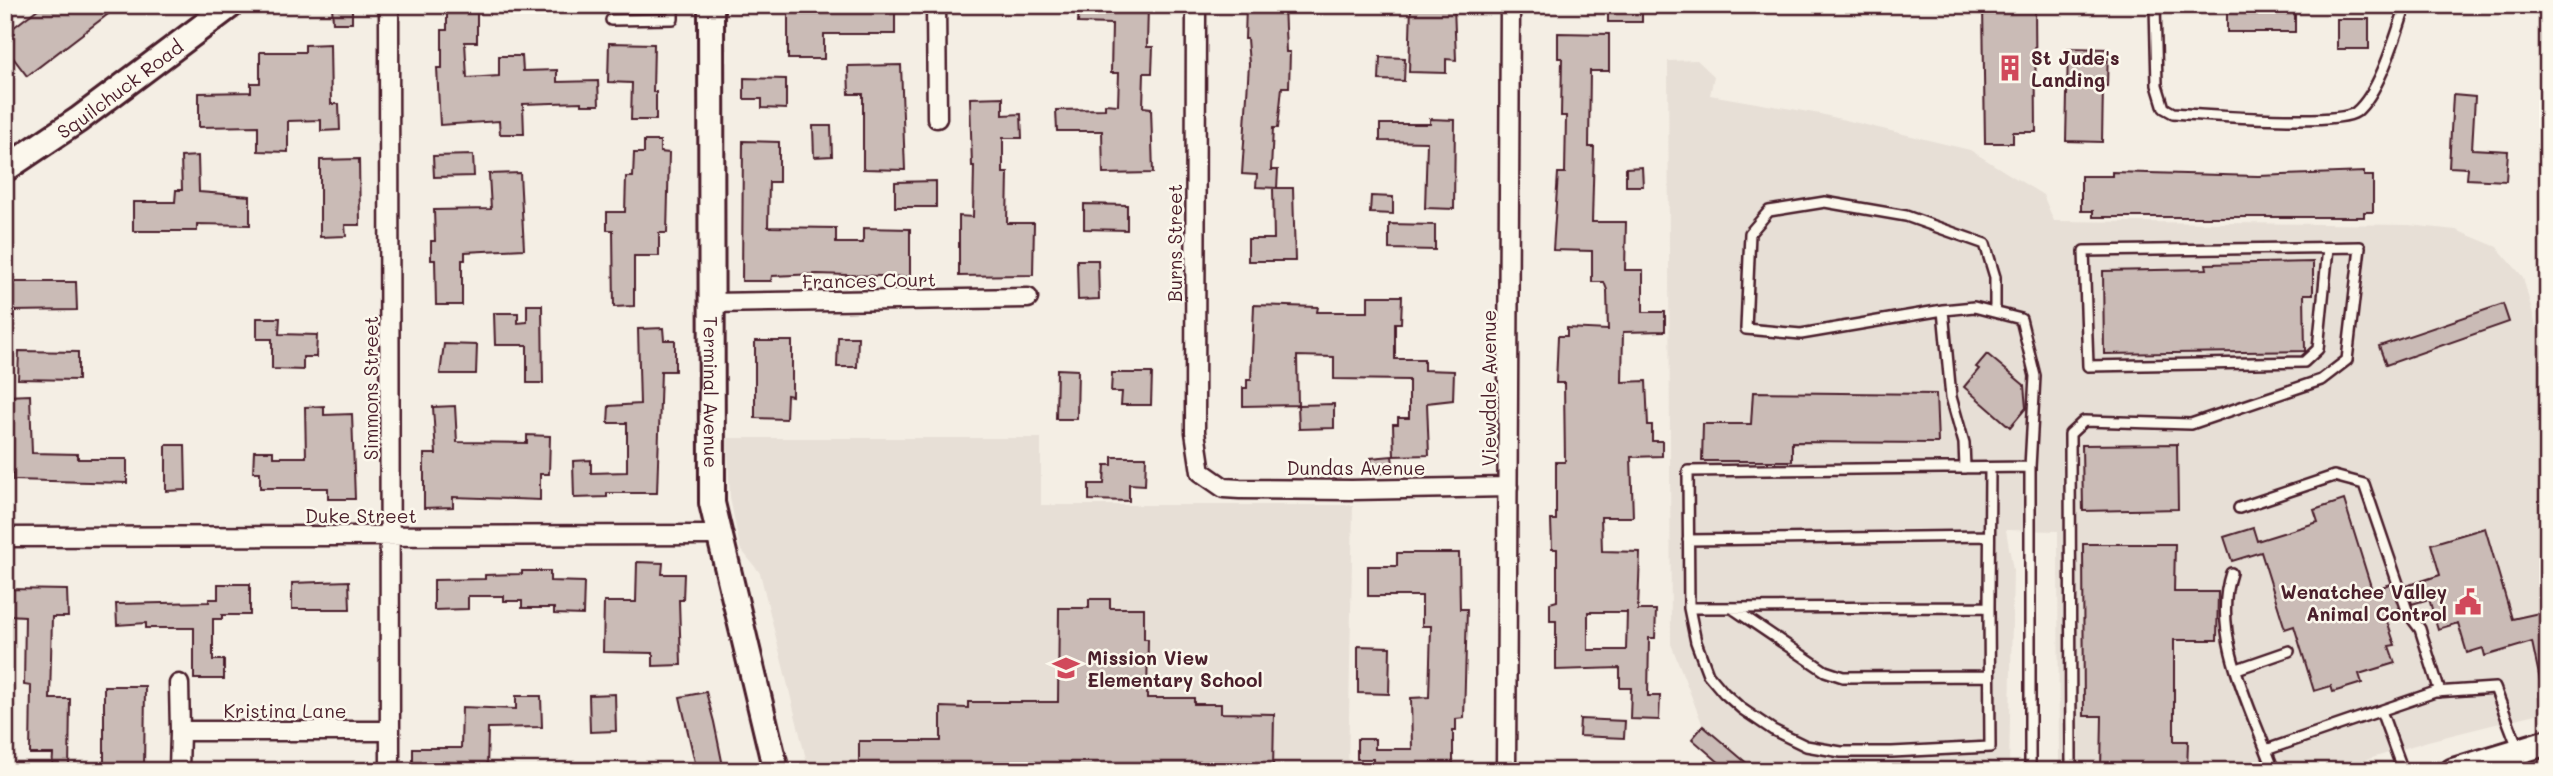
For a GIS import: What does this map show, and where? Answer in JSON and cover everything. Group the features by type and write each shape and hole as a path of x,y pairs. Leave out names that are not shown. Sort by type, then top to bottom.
{"street":[{"name":"Squilchuck Road","path":"5,169 68,128 231,5"},
{"name":"Simmons Street","path":"389,5 390,771"},
{"name":"Terminal Avenue","path":"711,5 712,503 717,535 776,771"},
{"path":"936,5 937,118"},
{"name":"Burns Street","path":"1196,5 1195,432 1197,459 1201,472 1207,479"},
{"name":"Viewdale Avenue","path":"1506,771 1510,5"},
{"name":"Frances Court","path":"710,303 1028,298"},
{"name":"Dundas Avenue","path":"1207,479 1224,488 1252,489 1508,487"},
{"name":"Duke Street","path":"5,537 717,535"},
{"path":"179,684 180,771"},
{"name":"Kristina Lane","path":"180,732 390,730"},
{"path":"2453,771 2548,743"}],"lane":[{"path":"611,20 673,19 673,5"},
{"path":"2155,5 2157,85 2164,108 2173,113 2297,118 2353,114 2365,103 2381,73 2406,5"},
{"path":"1995,312 1995,277 1985,244 1906,216 1825,202 1769,211 1750,233 1746,329 1801,334 1974,307 1995,312 2021,318 2035,376 2030,467 2030,771"},
{"path":"2071,771 2070,434 2084,421 2191,424 2322,380 2347,360 2360,247 2084,251 2088,366 2304,362 2318,349 2328,248"},
{"path":"1943,310 1951,397 1964,443 1965,468"},
{"path":"1990,468 1990,747 1842,752 1806,746 1762,723 1724,693 1708,674 1696,642 1689,608 1688,471 2030,467"},
{"path":"2239,508 2334,475 2364,484 2408,613 2420,629 2440,692"},
{"path":"1688,540 1989,537"},
{"path":"2231,573 2225,618 2228,645 2274,771"},
{"path":"1689,608 1989,607"},
{"path":"1732,608 1825,671 1843,677 1989,676"},
{"path":"2237,669 2290,651"},
{"path":"2266,750 2440,692 2495,688 2511,756"},
{"path":"2381,711 2403,771"}],"shaded area":[{"path":"1697,60 1714,76 1710,95 1820,114 1970,150 2043,195 2054,221 2409,225 2456,230 2497,247 2523,277 2548,371 2548,711 2428,741 2329,771 2059,771 2058,531 2006,530 2013,570 2009,769 1833,771 1747,763 1703,726 1671,644 1668,61"},
{"name":"Mission View Elementary School","path":"727,438 1041,438 1041,505 1353,505 1348,771 809,771 760,573 740,548 730,497"}],"building":[{"path":"43,5 120,5 27,76 5,47 5,34"},
{"path":"332,5 352,5 352,23 333,23"},
{"path":"1079,5 1148,5 1147,47 1153,47 1152,73 1144,73 1143,107 1151,108 1153,173 1103,174 1102,131 1057,131 1056,110 1105,109 1105,104 1118,105 1119,73 1111,73 1112,24 1078,23"},
{"path":"1246,5 1284,5 1286,52 1290,52 1289,87 1282,87 1278,128 1273,128 1271,170 1278,170 1277,188 1256,187 1257,175 1242,174 1249,64 1245,39"},
{"path":"1411,5 1454,5 1456,60 1446,59 1446,73 1409,72"},
{"path":"1608,5 1642,5 1642,22 1608,22"},
{"name":"St Jude's Landing","path":"1983,5 2035,5 2036,132 2013,132 2013,143 1985,143"},
{"path":"2227,5 2295,5 2295,32 2227,32"},
{"path":"788,8 895,9 895,34 824,34 824,59 788,59"},
{"path":"447,13 477,13 477,42 465,42 467,78 499,76 499,56 522,56 523,71 557,70 557,82 598,81 599,105 581,105 581,102 523,104 524,134 500,134 499,121 440,125 437,68 442,68 442,30 447,30"},
{"path":"2337,19 2369,19 2369,49 2337,49"},
{"path":"1558,33 1609,34 1609,71 1590,71 1589,147 1594,147 1592,222 1626,222 1625,270 1643,270 1643,312 1665,312 1665,331 1623,332 1622,382 1646,381 1648,425 1652,425 1652,441 1662,441 1662,456 1631,457 1633,517 1601,517 1602,551 1640,552 1638,610 1656,610 1655,638 1649,638 1648,696 1660,696 1659,720 1630,719 1631,688 1620,688 1620,668 1556,670 1556,621 1550,621 1550,603 1557,601 1557,549 1552,549 1551,520 1556,520 1556,462 1565,462 1564,383 1556,383 1558,336 1567,336 1567,328 1608,330 1607,290 1604,282 1592,282 1592,251 1553,250 1558,173 1565,173 1566,116 1561,116 1562,58 1558,58","holes":["1588,612 1627,612 1626,650 1588,650"]},
{"path":"609,43 654,44 653,92 656,92 656,120 631,120 632,83 608,82"},
{"path":"330,44 331,104 339,104 340,130 321,131 321,120 288,121 288,152 258,151 258,126 199,127 199,93 251,92 251,83 260,83 260,52 305,52 305,45"},
{"path":"2068,48 2108,49 2107,86 2103,86 2102,142 2066,141"},
{"path":"1380,57 1405,58 1404,81 1379,80"},
{"path":"901,65 905,170 863,169 863,94 849,94 848,66"},
{"path":"744,78 786,79 786,109 762,108 762,99 744,99"},
{"path":"2453,95 2475,97 2472,149 2508,151 2506,181 2467,179 2468,168 2449,167"},
{"path":"1003,97 1003,115 1021,114 1022,138 1003,138 1003,173 1008,173 1007,223 1034,223 1033,275 959,276 959,216 973,217 974,166 970,98"},
{"path":"1430,119 1455,120 1454,209 1425,208 1427,142 1380,141 1380,124 1430,124"},
{"path":"813,126 831,126 832,156 814,157"},
{"path":"644,141 660,141 660,152 669,153 667,233 659,233 659,256 634,256 634,306 614,307 613,230 607,230 607,212 625,212 626,177 633,177 634,153 644,153"},
{"path":"743,141 779,142 779,182 769,182 768,227 836,228 836,243 863,243 863,228 910,229 910,277 817,274 772,276 771,281 742,281"},
{"path":"473,155 474,176 434,177 433,156"},
{"path":"198,156 199,192 250,196 250,225 197,224 197,231 133,231 133,202 175,202 176,190 182,190 181,157"},
{"path":"359,159 360,225 345,225 346,236 320,237 320,160"},
{"path":"1642,167 1643,186 1626,186 1626,168"},
{"path":"2112,172 2258,176 2364,172 2364,176 2373,176 2373,212 2364,212 2364,217 2093,217 2093,211 2081,211 2081,176 2112,176"},
{"path":"520,173 524,249 465,252 465,260 462,260 462,305 436,305 435,260 431,260 431,241 435,241 434,210 491,209 489,174"},
{"path":"936,181 936,207 895,207 895,182"},
{"path":"1273,188 1293,188 1295,261 1248,261 1248,239 1274,239"},
{"path":"1371,196 1393,197 1393,214 1370,213"},
{"path":"1084,204 1127,205 1127,230 1084,229"},
{"path":"1389,224 1435,225 1435,250 1389,249"},
{"path":"1077,260 1098,260 1099,299 1078,300"},
{"path":"2313,262 2313,294 2304,294 2305,351 2104,354 2103,271 2207,269 2206,264"},
{"path":"12,282 76,282 77,310 13,311"},
{"path":"1368,296 1402,296 1401,323 1395,323 1395,359 1424,359 1424,370 1454,371 1453,400 1427,403 1429,455 1394,456 1393,424 1398,424 1398,418 1409,418 1409,380 1334,379 1334,357 1297,356 1298,405 1243,406 1243,388 1247,388 1247,380 1251,380 1254,305 1318,307 1317,312 1368,312"},
{"path":"2503,304 2509,322 2386,365 2379,346"},
{"path":"527,305 542,305 543,383 527,383 527,345 495,345 494,313 518,313 518,323 527,322"},
{"path":"257,318 280,318 279,334 317,335 316,357 303,357 303,370 272,369 272,339 257,339"},
{"path":"663,328 664,340 675,340 675,371 661,371 657,493 607,493 607,497 574,498 573,461 591,460 591,473 627,472 627,423 608,423 609,406 640,404 638,329"},
{"path":"838,337 858,337 857,367 837,367"},
{"path":"755,341 792,341 792,396 787,395 786,419 755,418"},
{"path":"444,344 477,345 476,374 440,374"},
{"path":"19,351 78,352 78,380 18,379"},
{"path":"1987,354 2024,385 2026,408 2010,427 1964,387"},
{"path":"1057,369 1078,370 1077,419 1056,419"},
{"path":"1112,373 1152,373 1151,405 1121,405 1122,392 1111,392"},
{"path":"1753,392 1936,394 1938,443 1792,442 1792,461 1702,461 1703,424 1751,424"},
{"path":"30,395 32,453 78,454 78,459 127,459 127,483 13,480 13,473 5,473 5,396"},
{"path":"1334,404 1334,428 1299,429 1298,405"},
{"path":"324,406 324,415 352,414 355,499 328,499 328,488 260,488 260,472 253,472 254,451 273,451 273,457 306,457 305,407"},
{"path":"455,406 457,442 527,443 527,435 550,436 549,474 540,474 540,500 453,497 453,507 424,508 424,454 436,454 433,407"},
{"path":"2177,444 2178,509 2083,511 2082,445"},
{"path":"166,445 185,445 186,490 166,491"},
{"path":"1392,456 1394,472 1372,474 1371,458"},
{"path":"1112,457 1146,457 1145,485 1129,484 1129,501 1089,500 1089,484 1104,484 1105,465 1112,465"},
{"path":"2344,500 2372,590 2391,584 2399,608 2384,613 2395,645 2389,646 2395,663 2359,674 2362,683 2333,692 2331,686 2314,691 2294,626 2285,629 2261,552 2232,561 2224,537 2253,528 2257,541 2318,522 2314,510"},
{"name":"Wenatchee Valley Animal Control","path":"2485,528 2512,619 2548,611 2548,679 2540,680 2532,642 2485,656 2483,648 2467,653 2458,623 2438,629 2429,599 2412,604 2406,586 2440,575 2431,544"},
{"path":"2083,544 2175,544 2174,592 2218,592 2217,640 2174,640 2174,741 2188,741 2187,771 2101,771 2102,716 2084,716"},
{"path":"1397,553 1459,553 1460,609 1467,609 1464,718 1456,719 1456,731 1453,731 1453,771 1381,771 1381,767 1373,767 1373,759 1357,759 1357,739 1375,739 1375,749 1412,749 1411,698 1429,697 1431,626 1422,626 1422,596 1368,596 1368,566 1397,566"},
{"path":"637,562 663,563 662,574 684,574 683,600 679,600 681,665 653,666 653,653 603,652 604,602 636,602"},
{"path":"522,571 550,571 550,581 584,582 583,615 554,614 554,608 522,608 522,601 504,601 504,596 468,596 468,609 434,610 434,580 485,579 485,575 522,574"},
{"path":"349,581 350,609 292,609 292,583"},
{"path":"218,584 250,584 250,615 222,615 222,619 213,619 213,660 224,660 224,679 194,679 194,628 146,628 146,623 117,625 116,604 209,602 209,599 218,599"},
{"path":"8,589 67,590 68,617 52,617 50,699 70,699 69,771 52,771 53,754 30,754 31,686 24,685 25,616 7,615"},
{"path":"1089,599 1110,599 1110,608 1144,608 1144,639 1148,639 1147,698 1194,698 1194,704 1221,704 1221,713 1274,714 1273,771 859,771 859,741 941,741 941,707 968,708 968,702 1058,702 1059,608 1089,608"},
{"path":"1358,646 1390,647 1389,694 1358,693"},
{"path":"104,686 145,686 144,771 104,771"},
{"path":"706,692 724,771 697,771 684,715 680,697"},
{"path":"615,694 616,731 590,732 589,695"},
{"path":"516,696 541,696 542,727 488,728 487,771 413,771 413,748 461,748 462,707 516,709"},
{"path":"1580,719 1625,721 1624,738 1579,736"},
{"path":"1703,726 1756,771 1729,771 1692,739"}],"place":[{"name":"St Jude's Landing","path":"2010,68"},
{"name":"Wenatchee Valley Animal Control","path":"2468,602"},
{"name":"Mission View Elementary School","path":"1066,668"}]}
